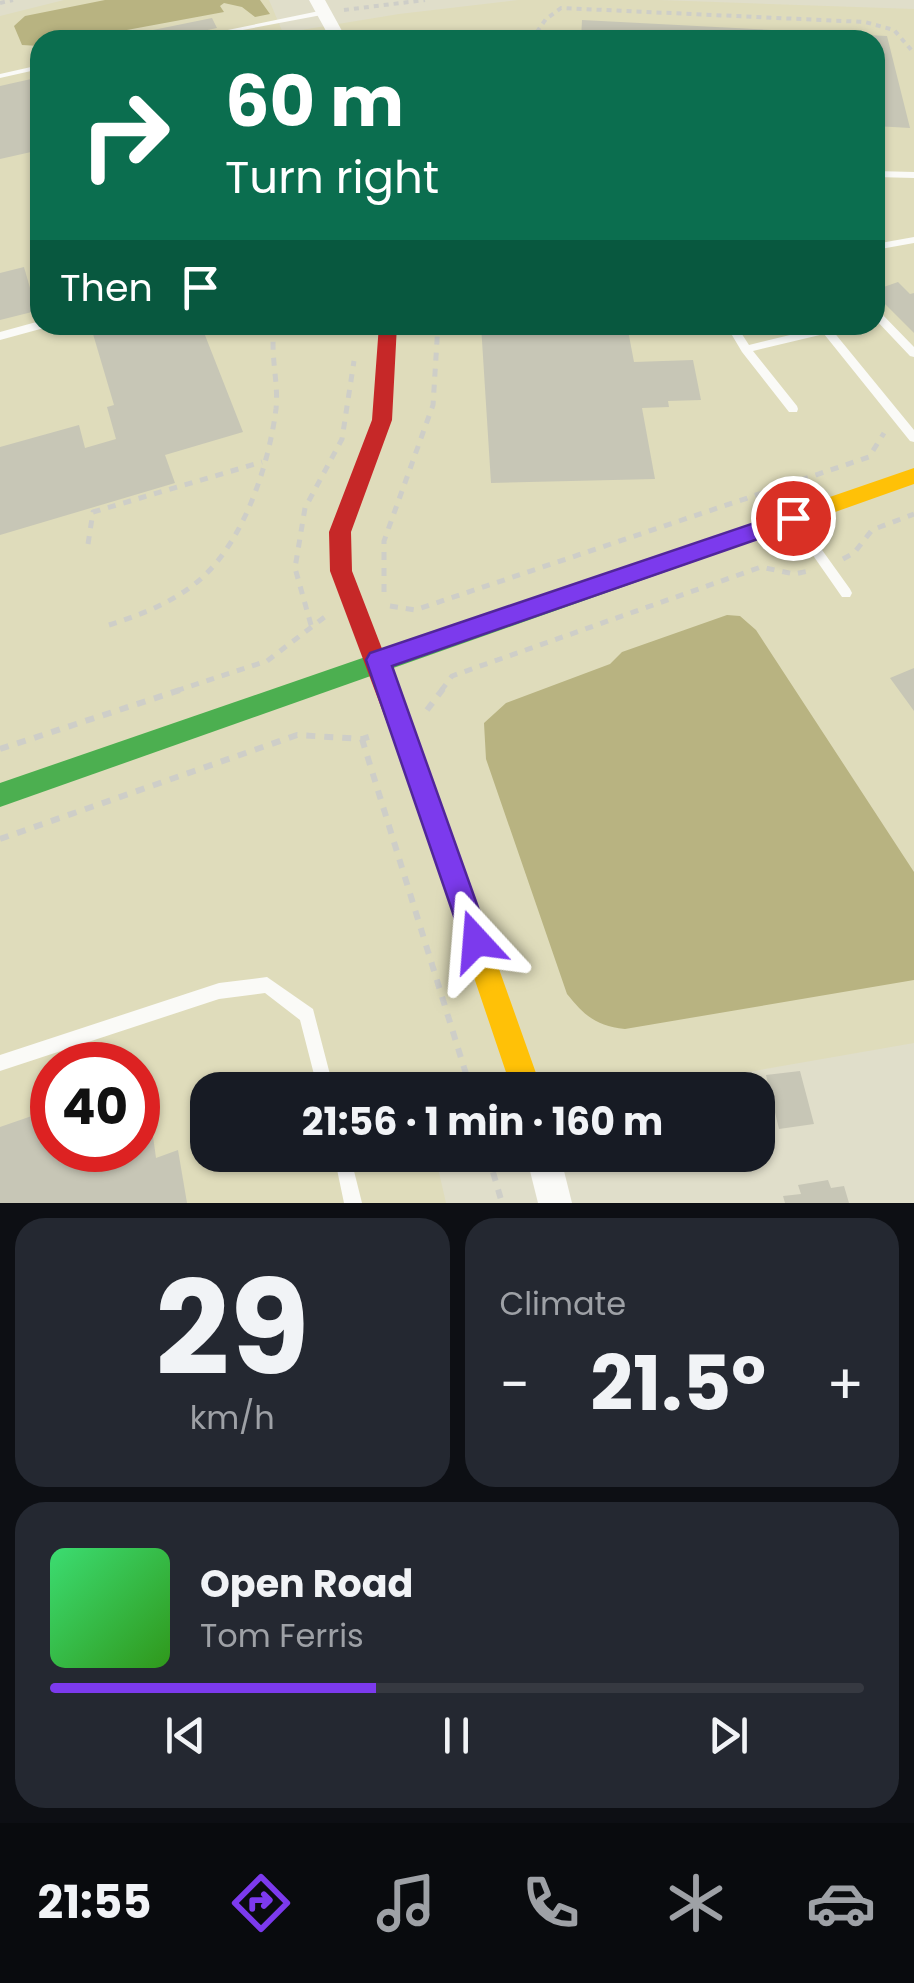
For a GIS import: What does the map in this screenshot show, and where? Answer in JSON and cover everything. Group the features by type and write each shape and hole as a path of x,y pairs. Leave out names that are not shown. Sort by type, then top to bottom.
{"street":[{"path":"320,6 333,30"},
{"path":"387,335 382,420 340,532 341,570 378,660 521,1072"},
{"path":"0,795 914,476"},
{"path":"547,1172 555,1203"}],"lane":[{"path":"231,30 320,6"},
{"path":"0,76 30,70"},
{"path":"885,174 914,175"},
{"path":"885,245 914,240"},
{"path":"885,323 914,353"},
{"path":"0,336 30,328"},
{"path":"737,335 794,409"},
{"path":"746,349 798,335"},
{"path":"830,335 914,438"},
{"path":"793,518 846,593"},
{"path":"0,1063 220,992 268,986 307,1015 321,1072"},
{"path":"346,1172 354,1203"}],"path":[{"path":"0,3 13,0"},
{"path":"344,10 425,0"},
{"path":"538,30 562,8 865,22 892,27 905,35 914,53"},
{"path":"109,625 153,612 213,566 241,518 262,462 277,396 275,335"},
{"path":"437,335 433,406 384,541 384,605 416,610 870,458 880,436 886,432"},
{"path":"0,750 277,657 310,625 295,568 305,508 342,438 354,352"},
{"path":"88,544 93,512 262,462"},
{"path":"430,709 452,676 760,568 794,574 828,568 854,553 872,530 914,514"},
{"path":"0,840 298,735 362,740 464,1072"},
{"path":"493,1172 502,1203"}],"shaded area":[{"path":"64,0 269,0 282,30 30,30 30,335 885,335 885,30 301,30 518,0 659,0 914,9 914,1043 748,1072 190,1072 190,1172 439,1172 446,1203 0,1203 0,16"},
{"path":"105,0 260,0 270,14 255,17 242,7 224,3 220,6 224,12 127,30 30,30 30,45 22,45 14,26 25,16"},
{"path":"727,615 740,616 756,630 914,872 914,980 625,1029 606,1025 586,1014 567,994 486,759 484,723 506,703 610,664 622,652"}],"building":[{"path":"212,18 217,28 208,30 153,30"},
{"path":"582,20 773,30 582,30"},
{"path":"885,36 887,36 910,128 885,127"},
{"path":"30,79 30,152 0,159 0,86"},
{"path":"24,267 30,288 30,312 0,320 0,273"},
{"path":"898,282 910,294 914,293 914,333 885,304 885,287"},
{"path":"93,335 205,335 243,432 165,455 175,483 0,535 0,447 79,425 85,448 116,439 107,407 114,405"},
{"path":"482,335 629,335 634,362 693,360 701,400 668,401 669,407 642,408 655,479 491,483"},
{"path":"914,668 914,711 890,678"},
{"path":"800,1071 814,1124 779,1129 775,1074"},
{"path":"30,1117 30,1172 160,1172 160,1157 178,1150 187,1203 0,1203 0,1127"},
{"path":"828,1180 831,1188 844,1186 849,1203 785,1203 783,1196 801,1194 798,1185"}],"traffic: fast":[{"path":"0,795 745,535"}],"traffic: slow":[{"path":"745,535 914,476"},
{"path":"411,755 521,1072"}],"traffic: jam":[{"path":"387,335 382,420 340,532 341,571 411,755"}],"route":[{"path":"476,941 378,660 793,518"}]}
